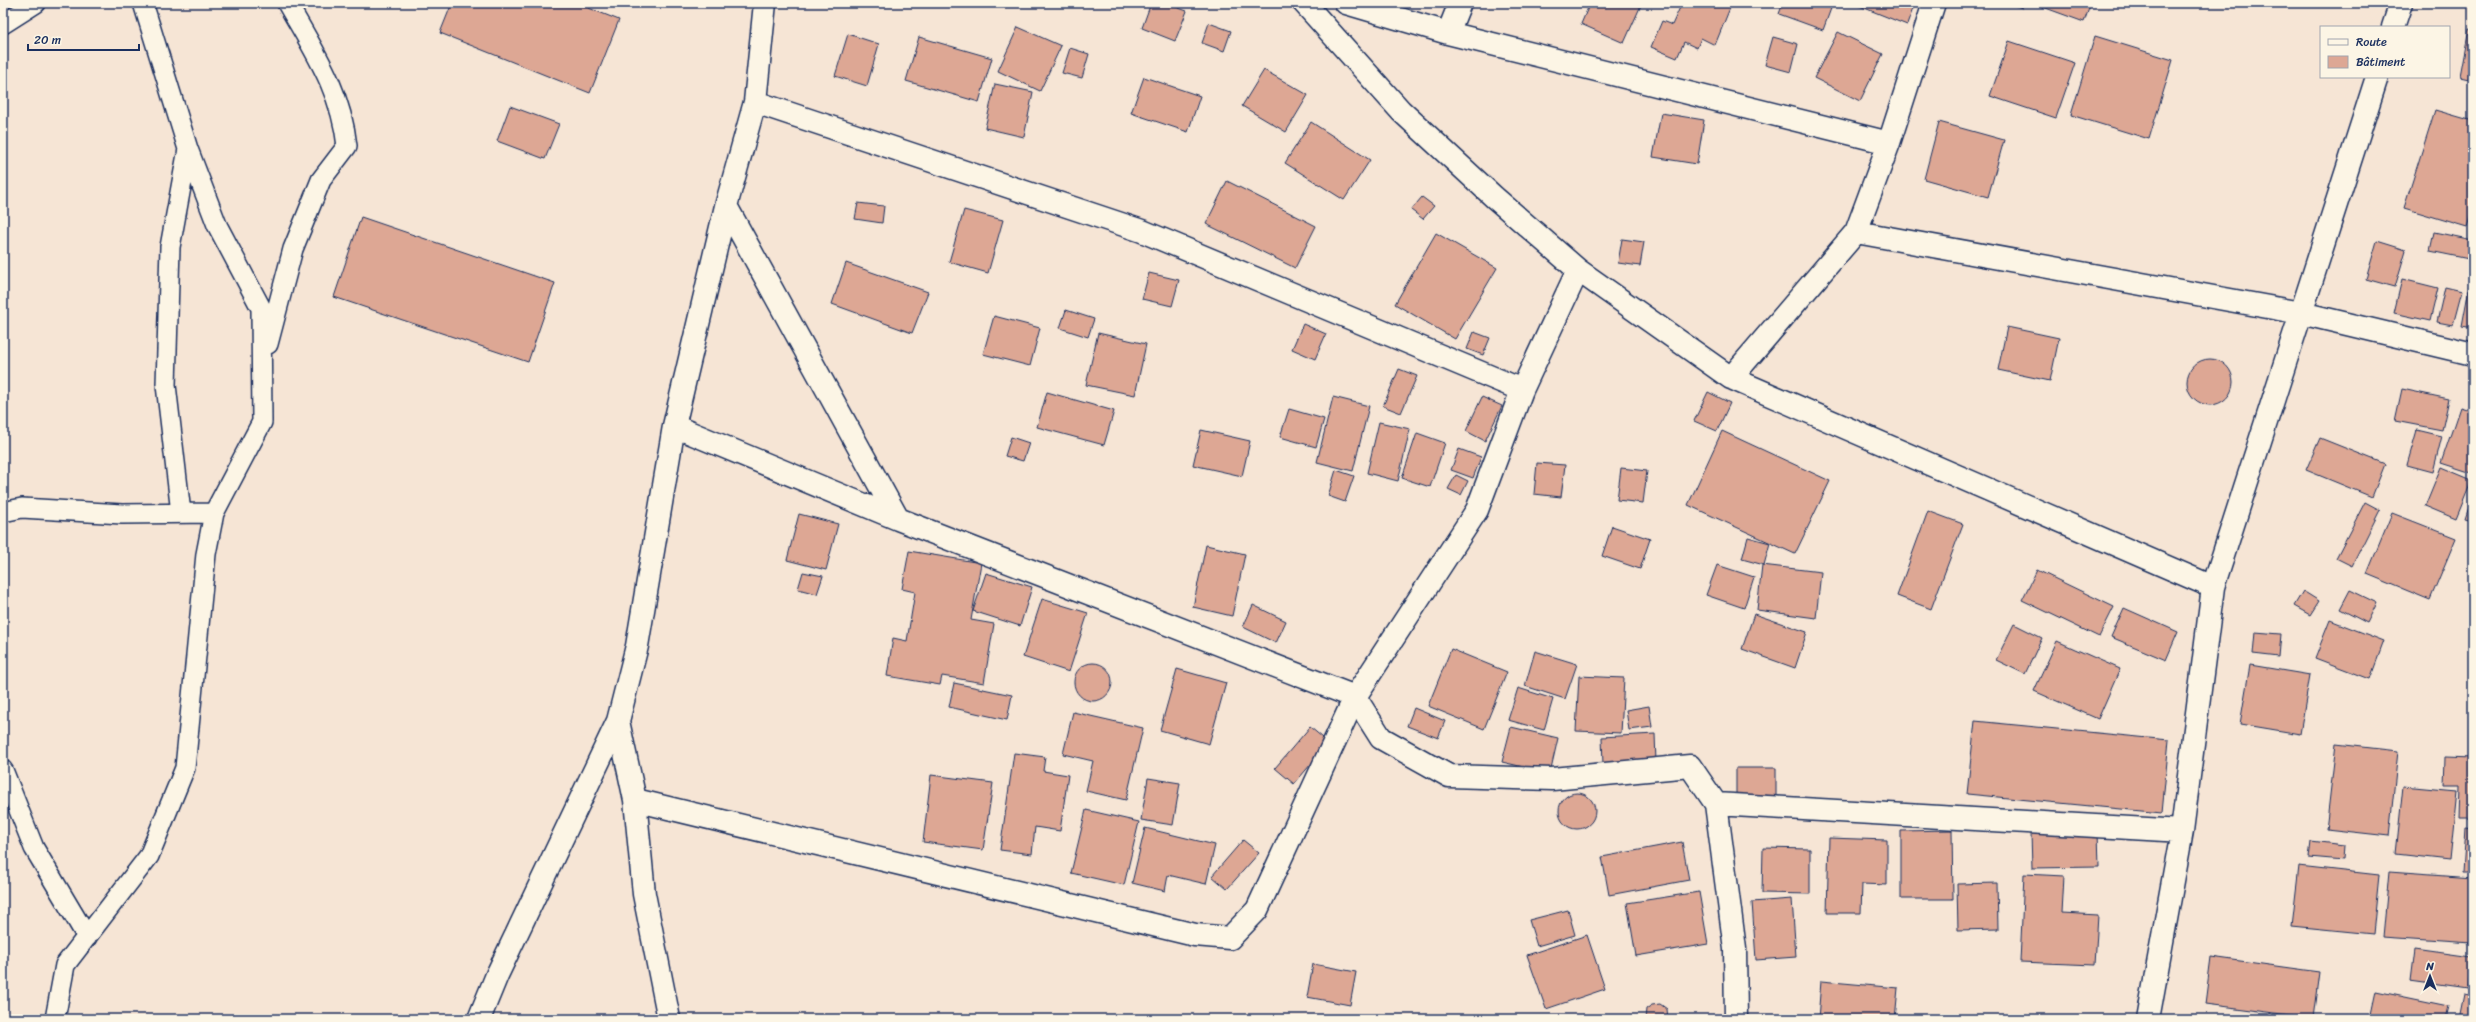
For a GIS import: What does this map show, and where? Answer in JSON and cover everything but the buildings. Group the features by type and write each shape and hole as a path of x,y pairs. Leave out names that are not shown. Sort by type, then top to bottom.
{"street":[{"path":"479,1019 500,968 618,721 637,646 674,426 726,206 755,102 765,3"},
{"path":"1304,3 1401,111 1494,197 1578,270 1731,378 2213,588"},
{"path":"1346,3 1448,33 1889,143"},
{"path":"1448,33 1460,3"},
{"path":"1731,378 1856,232 1889,143 1934,3"},
{"path":"2393,26 2401,3"},
{"path":"2148,1019 2182,831 2213,588 2377,78"},
{"path":"755,102 1142,231 1522,390"},
{"path":"726,206 898,519"},
{"path":"1856,232 2301,313 2473,354"},
{"path":"635,800 1195,935 1230,938 1257,910 1355,697 1477,510 1522,390 1578,270"},
{"path":"674,426 898,519 1355,697 1381,738 1449,776 1552,780 1690,766 1716,804 1735,949 1736,1019"},
{"path":"618,721 635,800 644,894 669,1019"},
{"path":"1716,804 2182,831"}],"lane":[{"path":"3,24 36,3"},
{"path":"55,1019 65,965 149,856 185,768 206,554 214,513 262,422 261,308 217,225 188,149 142,3"},
{"path":"262,367 292,249 321,180 347,146 344,122 332,82 287,3"},
{"path":"181,513 166,385 170,247 188,149"},
{"path":"3,512 22,508 122,514 214,513"},
{"path":"3,770 34,848 87,937"}]}
